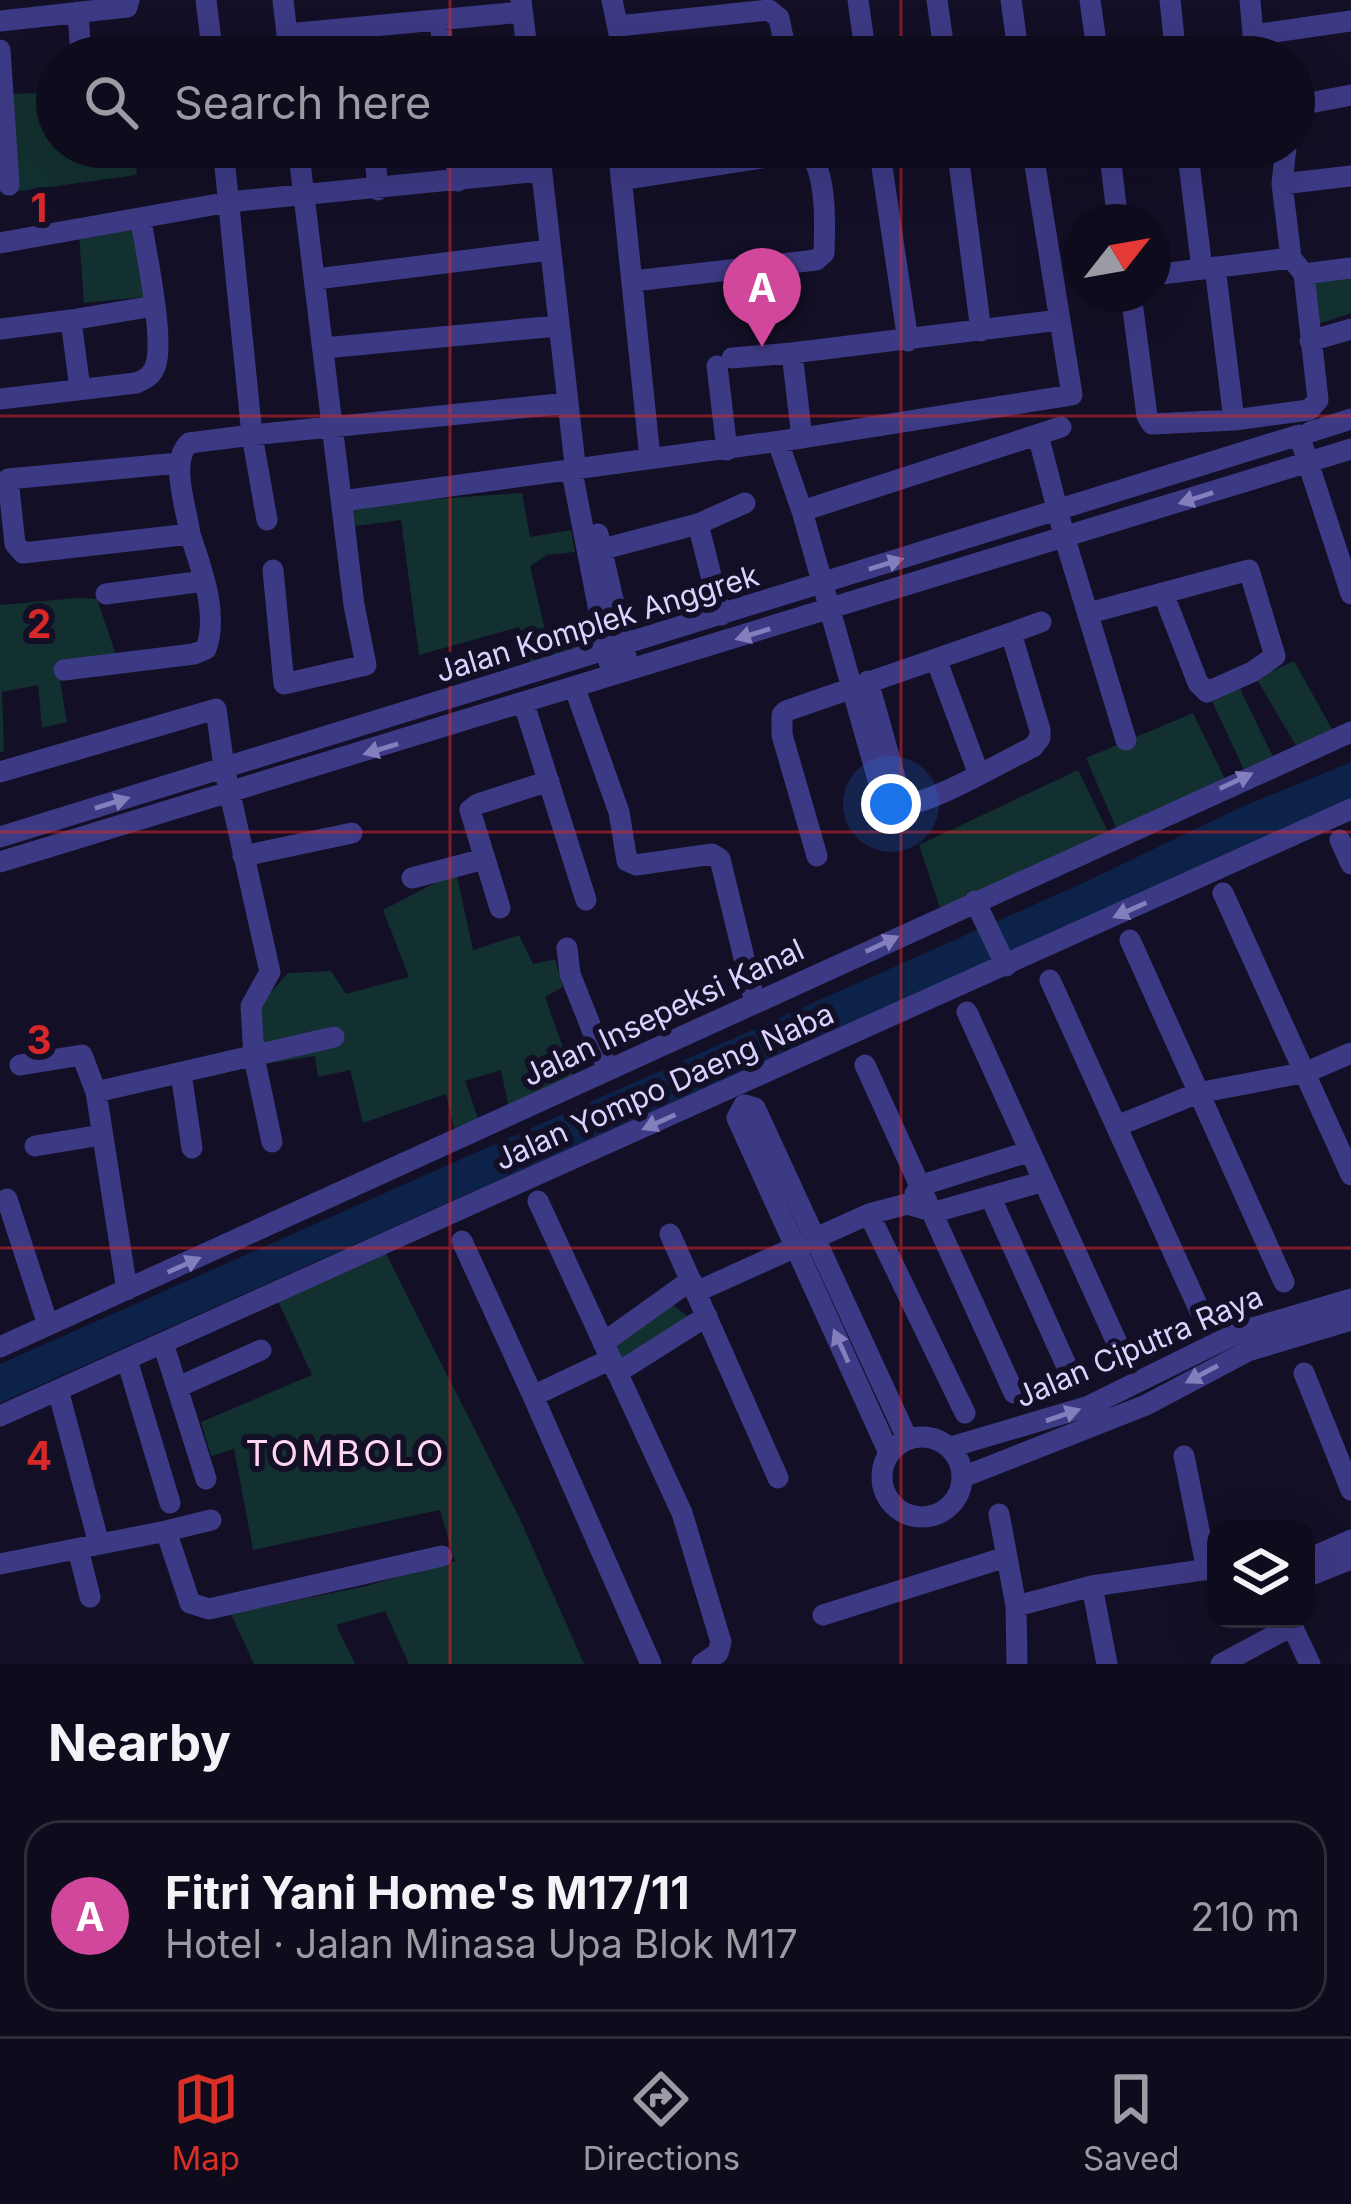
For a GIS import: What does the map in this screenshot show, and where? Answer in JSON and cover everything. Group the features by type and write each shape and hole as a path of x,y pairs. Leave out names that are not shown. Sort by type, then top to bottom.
{"street":[{"path":"206,0 210,36"},
{"path":"283,0 287,36"},
{"path":"612,0 620,36"},
{"path":"858,0 863,36"},
{"path":"937,0 942,36"},
{"path":"1011,0 1016,36"},
{"path":"1090,0 1095,36"},
{"path":"1170,0 1174,36"},
{"path":"1250,0 1253,36"},
{"path":"0,21 129,3"},
{"path":"325,36 521,6 525,36"},
{"path":"618,26 769,10 778,18 782,36"},
{"path":"78,12 80,36"},
{"path":"440,20 442,36"},
{"path":"1293,36 1351,21"},
{"path":"362,27 363,36"},
{"path":"0,50 9,185"},
{"path":"1315,102 1351,95"},
{"path":"225,168 267,520"},
{"path":"273,570 284,684 366,664 331,428 300,168"},
{"path":"376,168 379,190"},
{"path":"456,168 458,181"},
{"path":"541,168 576,468 621,675"},
{"path":"620,168 650,458"},
{"path":"621,180 697,168"},
{"path":"632,281 816,260 824,253 825,239 819,168"},
{"path":"882,168 908,341"},
{"path":"960,168 981,331"},
{"path":"341,501 728,450 1072,395 1035,168"},
{"path":"1112,168 1116,204"},
{"path":"1191,168 1234,420"},
{"path":"1284,168 1282,184 1318,400 1306,426 1308,462 1351,594"},
{"path":"0,243 229,202 541,171"},
{"path":"1282,184 1351,176"},
{"path":"0,399 136,383 152,372 158,361 141,220"},
{"path":"316,279 548,250"},
{"path":"1171,273 1209,268 1351,268"},
{"path":"0,328 154,306"},
{"path":"1134,312 1149,421 1163,425 1234,420 1306,426 1351,419"},
{"path":"71,320 80,389"},
{"path":"728,450 725,362 1060,320"},
{"path":"325,348 557,326"},
{"path":"1310,340 1351,329"},
{"path":"792,353 802,439"},
{"path":"64,670 202,651 209,643 204,581 190,534 179,463 189,443 568,403"},
{"name":"Jalan Komplek Anggrek","path":"1306,426 1058,511 380,722 2,830 6,860 1351,449"},
{"path":"802,511 1061,427"},
{"path":"1038,435 1064,539 1126,740"},
{"path":"778,442 859,684 881,793 888,804 903,806 1033,748 1040,738 1011,633"},
{"path":"179,463 4,479 15,544 23,553 190,534"},
{"path":"594,551 698,524 745,503"},
{"path":"698,524 721,615"},
{"path":"1089,613 1162,593 1249,570 1275,656 1213,691 1202,689 1162,593"},
{"path":"106,594 204,581"},
{"path":"817,856 780,723 786,711 1041,622"},
{"path":"936,659 978,772"},
{"path":"575,689 619,812 627,861 635,865 712,854 720,859 755,1003"},
{"path":"524,704 586,900"},
{"path":"0,772 216,709 224,767 270,972 252,999 254,1057 272,1142"},
{"name":"Jalan Insepeksi Kanal","path":"0,1347 1351,732"},
{"path":"500,908 472,807 548,781"},
{"name":"Jalan Yompo Daeng Naba","path":"0,1416 1351,809"},
{"path":"243,856 352,833"},
{"path":"1340,840 1351,863"},
{"path":"412,878 484,859"},
{"path":"1223,893 1351,1174"},
{"path":"975,902 1006,966"},
{"path":"1130,940 1284,1282"},
{"path":"566,948 574,986 608,1070"},
{"path":"1050,980 1199,1309"},
{"path":"967,1012 1123,1356"},
{"path":"96,1092 334,1037"},
{"path":"1117,1126 1198,1093 1307,1072 1351,1053"},
{"path":"20,1065 82,1055 96,1092 127,1290"},
{"path":"865,1065 1014,1393"},
{"path":"181,1073 192,1148"},
{"path":"807,1242 737,1118 744,1105 755,1108 807,1242 898,1446"},
{"path":"35,1145 100,1135"},
{"path":"908,1204 922,1185 1028,1152"},
{"path":"610,1358 694,1286 869,1214 908,1204 935,1212 1041,1182"},
{"path":"990,1196 1072,1378"},
{"path":"7,1199 47,1325"},
{"path":"538,1201 682,1513 721,1647 703,1664"},
{"path":"869,1214 965,1413"},
{"path":"670,1234 778,1478"},
{"path":"462,1241 651,1664"},
{"name":"Jalan Ciputra Raya","path":"951,1447 1089,1406 1351,1299"},
{"path":"533,1396 707,1316"},
{"name":"Jalan Ciputra Raya","path":"963,1478 1146,1406 1243,1342 1351,1320"},
{"path":"163,1343 206,1479"},
{"path":"178,1387 262,1350"},
{"path":"127,1360 170,1503"},
{"path":"1304,1373 1351,1490"},
{"path":"58,1390 88,1546 90,1598"},
{"path":"930,1436 951,1447 960,1461 963,1478 957,1498 941,1513 920,1517 900,1510 886,1494 882,1473 898,1446 930,1436"},
{"path":"1184,1456 1207,1552"},
{"path":"999,1514 1016,1606 1017,1664"},
{"path":"0,1564 211,1520"},
{"path":"166,1531 190,1603 209,1609 442,1556"},
{"path":"1315,1556 1351,1540"},
{"path":"823,1615 1006,1557"},
{"path":"1315,1573 1351,1559"},
{"path":"1016,1606 1092,1586 1207,1570"},
{"path":"1092,1586 1107,1664"},
{"path":"1221,1664 1283,1628"},
{"path":"1294,1628 1310,1664"}],"green space":[{"path":"36,93 36,168 136,168 137,175 13,192 10,94"},
{"path":"135,228 145,297 84,303 79,235"},
{"path":"1351,263 1351,313 1316,325 1308,267"},
{"path":"522,493 530,537 571,530 575,552 547,555 530,566 545,630 586,621 595,645 531,668 519,627 419,655 401,520 349,527 351,505"},
{"path":"97,599 122,672 60,681 67,722 42,728 38,685 2,692 4,751 0,752 0,605"},
{"path":"1294,661 1333,731 1298,749 1256,678"},
{"path":"1239,687 1273,757 1245,772 1212,701"},
{"path":"1193,713 1225,779 1117,830 1086,758"},
{"path":"1078,770 1109,834 940,908 919,845"},
{"path":"456,872 473,950 519,935 533,964 555,959 563,987 545,997 575,1081 509,1109 501,1070 465,1081 479,1121 454,1128 446,1094 363,1123 350,1070 318,1077 315,1056 265,1064 259,1005 288,973 331,971 346,994 409,977 383,910"},
{"path":"385,1252 520,1519 584,1664 409,1664 385,1611 336,1625 355,1664 254,1664 231,1614 366,1586 455,1561 440,1510 253,1550 234,1449 211,1456 201,1422 312,1375 278,1301"},
{"path":"664,1298 690,1318 618,1366 606,1332"}],"water":[{"path":"1351,762 1351,799 0,1403 0,1364"}],"place":[{"name":"Fitri Yani Home's M17/11","path":"762,347"}],"district":[{"name":"TOMBOLO","path":"346,1453"}]}
